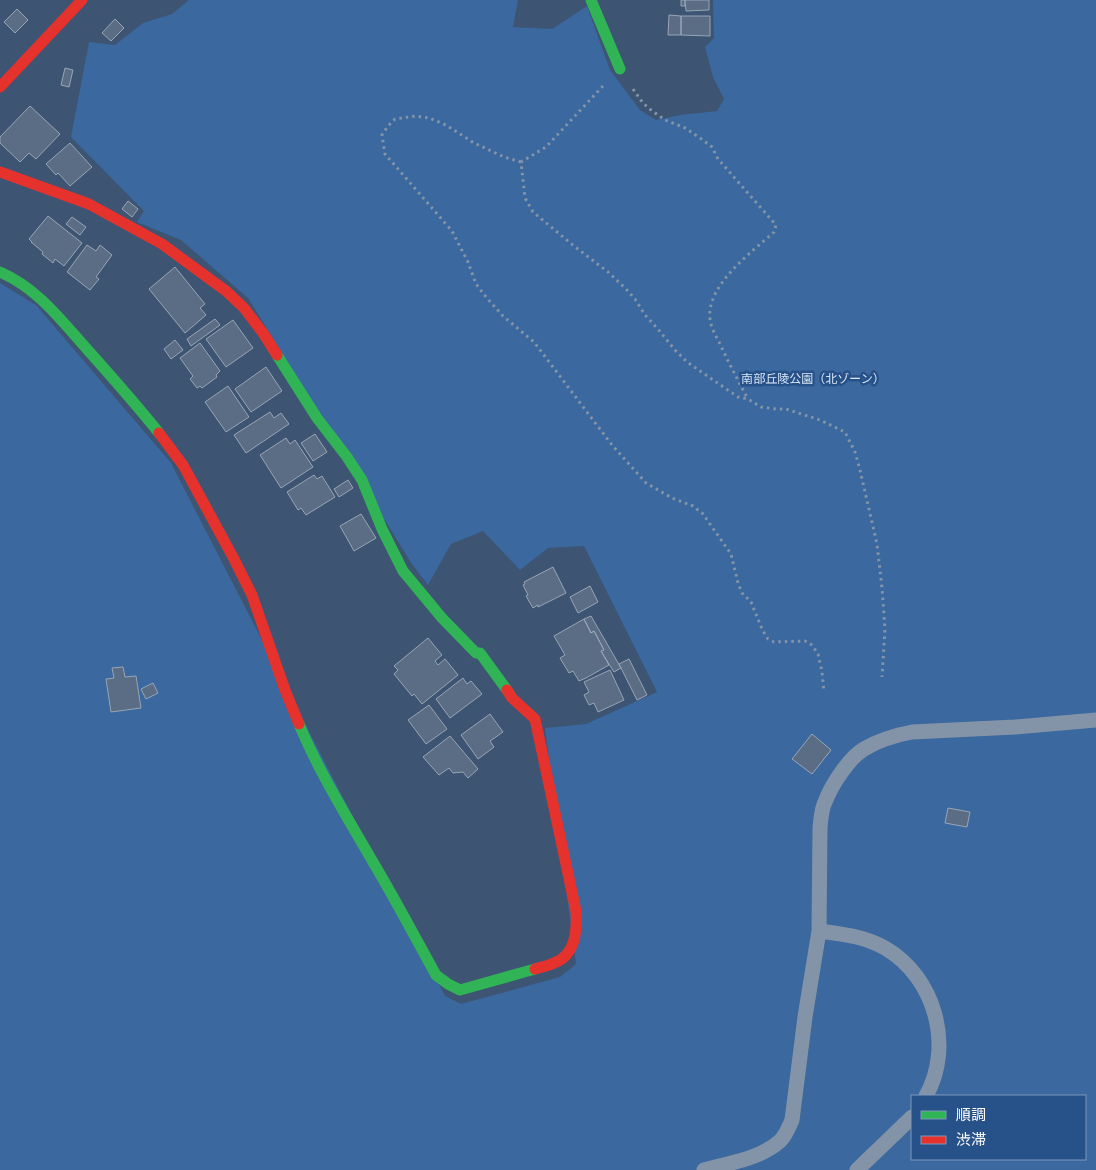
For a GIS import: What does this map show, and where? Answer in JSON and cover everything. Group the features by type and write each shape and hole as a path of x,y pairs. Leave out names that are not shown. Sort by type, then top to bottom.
{"street":[{"path":"0,86 82,0"},
{"path":"591,0 620,69"},
{"path":"0,172 89,204 162,244 226,291 244,308 263,333 317,418 362,480 382,529 403,571 442,618 476,653 480,653 512,698 535,719 576,911 578,927 571,949 565,957 556,963 460,990 436,975 390,891 336,799 305,738 285,690 252,595 183,465 154,427 43,301 27,287 0,272"}],"lane":[{"path":"704,1170 761,1154 781,1140 792,1120 805,1017 819,931 821,816 824,803 839,776 853,758 863,749 884,740 912,732 1015,727 1096,720"},
{"path":"819,931 850,934 885,947 914,971 925,988 932,1005 940,1042 937,1069 927,1095"},
{"path":"857,1170 911,1118"}],"path":[{"path":"748,399 712,328 710,318 712,303 723,281 732,270 774,232 776,225 718,159 712,147 685,128 665,120 651,110 643,103 620,69 546,147 521,162 504,157 446,125 429,118 416,116 395,118 388,126 382,135 385,154 452,231 468,262 476,284 486,297 503,316 534,342 612,445 646,483 672,498 693,506 703,514 731,554 742,593 751,602 768,639 774,642 805,641 812,644 818,654 824,692"},
{"path":"521,162 526,198 533,212 608,272 626,289 645,315 687,362 738,397 748,399 761,406 786,409 820,420 845,432 855,452 877,544 885,629 882,677"}],"green space":[{"name":"南部丘陵公園（北ゾーン）","path":"189,0 518,0 513,27 552,29 587,6 610,70 640,110 656,120 717,111 724,99 713,77 705,47 714,38 713,0 1096,0 1096,1170 0,1170 0,283 36,305 171,463 445,996 461,1004 560,977 576,964 545,728 586,724 657,692 584,546 548,548 520,570 483,531 451,544 428,585 412,564 248,298 181,240 137,222 144,211 71,137 89,42 115,45 143,23 172,14"}],"building":[{"path":"681,0 685,0 685,6 681,6"},
{"path":"685,0 709,0 709,10 686,11"},
{"path":"17,9 28,20 15,33 4,22"},
{"path":"669,15 681,16 681,35 668,35"},
{"path":"681,16 710,16 710,36 681,35"},
{"path":"115,19 124,28 111,41 102,33"},
{"path":"65,68 73,70 69,87 61,85"},
{"path":"30,106 60,134 36,159 29,153 20,162 0,143 0,137"},
{"path":"70,143 92,167 70,186 46,164"},
{"path":"128,201 138,209 132,217 122,209"},
{"path":"48,216 82,243 64,266 55,259 53,263 29,239"},
{"path":"72,217 86,227 80,235 66,224"},
{"path":"87,245 96,251 100,245 112,255 96,277 99,279 90,290 67,272"},
{"path":"175,267 205,304 200,308 206,315 185,333 149,289"},
{"path":"215,319 220,325 191,346 187,339"},
{"path":"233,320 253,348 226,367 206,339"},
{"path":"175,340 183,350 171,359 164,349"},
{"path":"200,343 220,371 216,375 217,377 202,388 200,386 197,388 190,379 193,376 180,358"},
{"path":"266,367 282,391 251,412 235,389"},
{"path":"228,386 249,417 226,432 205,402"},
{"path":"270,412 274,418 281,413 289,424 246,453 234,435"},
{"path":"315,434 327,452 313,461 301,443"},
{"path":"286,438 290,444 295,440 313,467 281,488 260,455"},
{"path":"314,475 317,479 322,476 335,497 306,515 301,508 298,510 287,492"},
{"path":"348,480 353,488 339,497 334,489"},
{"path":"361,514 376,538 354,551 340,526"},
{"path":"553,567 566,593 533,608 526,596 528,595 523,585 525,584 524,582"},
{"path":"590,586 598,602 578,613 570,597"},
{"path":"591,616 621,668 614,672 601,651 604,650 594,631 591,633 584,619"},
{"path":"584,619 591,633 594,631 604,650 601,651 609,665 579,681 573,671 569,673 560,658 565,655 554,636"},
{"path":"428,638 442,655 435,661 438,665 445,659 458,675 422,704 414,694 412,696 394,674 398,670 394,666"},
{"path":"629,659 647,695 637,700 619,664"},
{"path":"123,667 125,677 136,676 141,708 111,712 106,679 114,678 112,668"},
{"path":"610,670 624,700 598,712 594,703 589,705 584,695 589,692 584,682"},
{"path":"463,678 467,684 471,681 482,694 450,718 436,699"},
{"path":"153,683 158,693 146,699 141,689"},
{"path":"429,705 447,729 426,744 408,720"},
{"path":"490,714 503,732 490,741 494,747 478,759 461,735"},
{"path":"812,734 831,750 812,774 792,759"},
{"path":"450,736 478,769 468,778 463,772 453,773 449,768 439,775 423,757"},
{"path":"948,808 970,812 967,827 945,823"}],"traffic: fast":[{"path":"591,0 620,69"},
{"path":"0,272 37,295 47,305 159,433"},
{"path":"277,355 317,418 362,480 382,529 403,571 442,618 476,653 480,653 507,690"},
{"path":"299,724 334,794 436,975 460,990 535,969"}],"traffic: jam":[{"path":"0,87 82,0"},
{"path":"0,172 89,204 162,244 226,291 244,308 277,355"},
{"path":"159,433 183,465 252,595 285,690 299,724"},
{"path":"507,690 512,698 535,719 576,911 574,941 567,954 554,963 535,969"}]}
